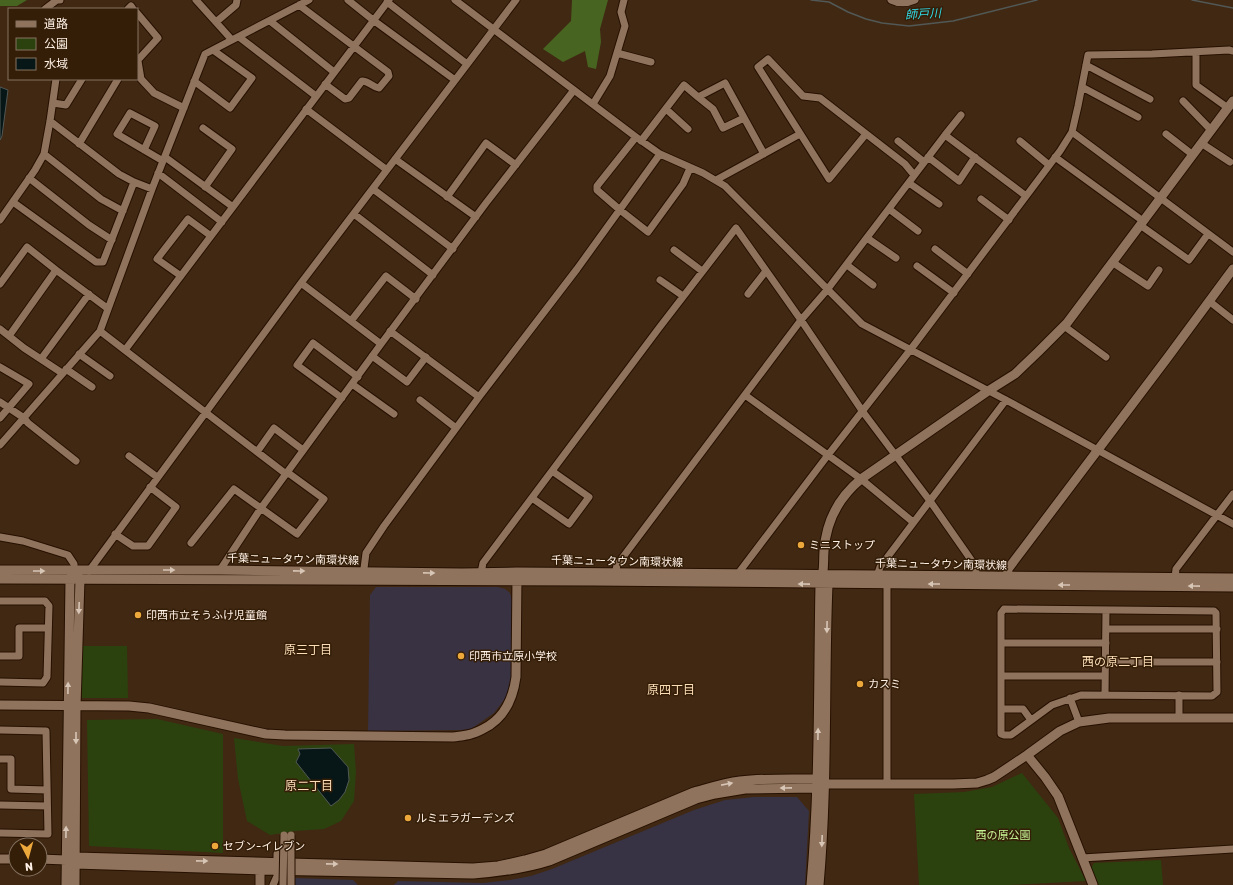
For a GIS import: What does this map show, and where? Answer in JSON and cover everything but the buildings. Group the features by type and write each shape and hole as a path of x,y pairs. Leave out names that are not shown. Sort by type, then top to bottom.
{"street":[{"path":"46,8 57,0 60,0"},
{"path":"196,0 216,22 235,38 316,96"},
{"path":"216,22 236,5 237,0"},
{"path":"0,445 100,330 152,189 205,54 309,0"},
{"path":"348,0 455,80"},
{"path":"454,0 638,139 660,154 690,168 703,172 725,186 862,324 1006,400 1233,524"},
{"path":"88,571 301,283 516,0"},
{"path":"593,104 610,76 617,53 625,26 621,12 624,0"},
{"path":"891,0 898,3 909,3 915,0"},
{"path":"125,350 388,1 467,64"},
{"path":"299,5 388,72 389,76 379,88 376,88 366,81 362,81 349,98 345,99 325,84"},
{"path":"138,14 158,38 138,60"},
{"path":"270,21 334,72"},
{"path":"194,81 230,108 252,78 213,50"},
{"path":"740,575 740,571 954,293 1056,157 1072,132 1088,55 1233,51"},
{"path":"812,885 819,784 824,555 826,535 836,506 845,494 861,479 1015,374 1064,326 1230,105 1196,85 1196,52"},
{"path":"617,53 651,62"},
{"path":"866,134 829,179 758,68 768,59 803,96 820,98 905,164 914,176"},
{"path":"138,66 141,79 154,93 184,108"},
{"path":"1086,66 1150,99"},
{"path":"0,220 44,154 56,80"},
{"path":"53,103 66,105 81,80"},
{"path":"79,144 117,80"},
{"path":"698,97 725,84 764,154"},
{"path":"690,168 683,184 648,232 597,190 597,186 666,109 684,85 713,109 723,128 744,118"},
{"path":"1082,87 1138,117"},
{"path":"220,570 261,508 358,377 390,331 416,299 574,90"},
{"path":"1183,101 1211,130"},
{"path":"306,109 387,170"},
{"path":"666,109 688,130"},
{"path":"144,150 155,126 130,113 117,134 144,150 164,159 233,207"},
{"path":"616,574 617,565 801,320 828,290 908,183 961,116"},
{"path":"50,121 119,174 152,189"},
{"path":"203,128 232,149 206,187"},
{"path":"1072,132 1233,252"},
{"path":"716,180 800,134"},
{"path":"1166,134 1193,154"},
{"path":"945,135 1026,196"},
{"path":"898,141 959,181 975,157"},
{"path":"1020,141 1049,165"},
{"path":"447,197 486,143 516,165"},
{"path":"1201,143 1230,162"},
{"path":"44,154 101,199 123,211"},
{"path":"363,576 366,553 456,428 577,269 660,154"},
{"path":"1056,157 1189,260 1208,234"},
{"path":"395,159 476,218"},
{"path":"158,174 222,222"},
{"path":"29,178 89,225 112,240"},
{"path":"13,202 96,262 103,262 134,182"},
{"path":"908,183 939,204"},
{"path":"372,189 453,249"},
{"path":"982,200 1009,220"},
{"path":"889,209 918,231"},
{"path":"354,214 433,275"},
{"path":"181,276 157,259 188,219 211,236"},
{"path":"481,573 484,563 532,498 683,296 736,228 801,320 863,412 896,455 974,564 976,567 976,576"},
{"path":"867,238 896,258"},
{"path":"0,284 27,247 107,308"},
{"path":"935,249 968,274"},
{"path":"674,250 702,271"},
{"path":"1112,262 1148,286 1159,270"},
{"path":"847,264 873,285"},
{"path":"917,266 954,293"},
{"path":"1007,577 1008,569 1233,269"},
{"path":"9,336 56,270"},
{"path":"748,294 766,271"},
{"path":"351,321 386,276 416,299"},
{"path":"660,280 683,296"},
{"path":"301,283 381,344"},
{"path":"41,359 89,294"},
{"path":"1209,301 1233,320"},
{"path":"1064,326 1106,357"},
{"path":"0,329 41,359 92,387"},
{"path":"100,330 257,452 324,499 297,534 234,488 191,543"},
{"path":"390,331 479,397"},
{"path":"342,398 297,365 313,343 358,377"},
{"path":"79,354 110,376"},
{"path":"372,356 407,382 426,357"},
{"path":"0,367 29,384 0,418"},
{"path":"352,384 394,414"},
{"path":"745,395 861,479 914,522"},
{"path":"420,400 456,428"},
{"path":"877,576 880,567 1006,400"},
{"path":"0,402 24,418 28,423 76,461"},
{"path":"257,452 274,428 303,450"},
{"path":"129,456 157,477"},
{"path":"532,498 569,524 589,497 552,471"},
{"path":"115,534 133,546 148,546 176,507 150,487"},
{"path":"1175,578 1176,569 1233,494"},
{"path":"0,537 23,541 68,555 74,564 72,575 72,706 76,860 75,885"},
{"name":"千葉ニュータウン南環状線","path":"0,570 72,575 80,579 363,576 517,572 1233,578"},
{"name":"千葉ニュータウン南環状線","path":"0,579 72,575 88,571 220,570 517,582 1233,587"},
{"path":"0,705 129,706 149,708 266,734 453,737 473,734 490,726 501,716 510,703 515,691 517,572"},
{"path":"66,885 72,706 80,579"},
{"path":"886,584 887,784"},
{"path":"0,601 45,602 49,606 47,677 42,683 0,682"},
{"path":"1004,609 1106,610 1214,611 1216,613 1217,630 1217,692 1215,695 1081,695 1052,705 1011,735 1001,734 1001,612 1004,609"},
{"path":"1105,695 1106,610"},
{"path":"0,656 19,656 19,628 48,628"},
{"path":"1106,629 1217,630"},
{"path":"1001,643 1106,643"},
{"path":"1106,662 1217,662"},
{"path":"1001,676 1105,676"},
{"path":"1179,695 1179,718"},
{"path":"1070,698 1079,722"},
{"path":"1001,709 1023,709 1031,720"},
{"path":"48,859 260,866 277,862 473,874 499,872 527,867 548,861 696,799 715,794 745,789 819,784 953,784 982,782 994,777 1060,731 1079,722 1109,718 1233,718"},
{"path":"0,730 46,731 48,834 0,834"},
{"path":"1027,754 1058,796 1092,885"},
{"path":"0,758 11,759 11,789 47,790"},
{"path":"819,784 822,855 819,885"},
{"path":"0,805 47,806"},
{"path":"283,885 288,835 291,885"},
{"path":"1082,858 1233,849"},
{"path":"273,885 277,876 277,862"},
{"path":"260,866 260,885"}],"shaded area":[{"path":"376,587 498,587 505,589 510,593 512,600 511,684 510,691 494,713 471,729 368,731 370,595"},
{"path":"754,797 797,797 809,811 805,885 394,885 398,881 483,883 531,876 552,869 694,810 725,800"},
{"path":"295,878 353,880 358,885 295,885"}],"green space":[{"path":"0,0 27,0 17,6 0,6"},
{"path":"572,0 608,0 600,29 601,42 596,69 588,67 585,51 563,62 543,49 571,21"},
{"path":"82,646 127,646 128,698 82,698"},
{"path":"157,719 223,734 223,853 89,846 87,720"},
{"path":"234,738 283,746 354,744 356,772 354,801 341,821 324,829 295,831 270,835 247,821 238,779"},
{"name":"西の原公園","path":"1022,773 1058,818 1069,848 1086,881 1009,885 919,885 914,794 964,792 992,787"},
{"path":"1161,860 1163,885 1099,885 1091,868 1094,863"}],"water":[{"path":"0,87 8,90 2,136 0,140"},
{"path":"331,748 348,767 349,780 345,792 339,800 331,806 296,762 300,754 298,749"}],"waterway":[{"name":"師戸川","path":"811,0 829,2 866,19 882,23 909,26 953,21 1037,0"},
{"name":"師戸川","path":"1192,0 1233,8"}],"place":[{"name":"ミニストップ","path":"801,545"},
{"name":"印西市立そうふけ児童館","path":"138,615"},
{"name":"印西市立原小学校","path":"461,656"},
{"name":"カスミ","path":"860,684"},
{"name":"ルミエラガーデンズ","path":"408,818"},
{"name":"セブン-イレブン","path":"215,846"}],"district":[{"name":"原三丁目","path":"308,650"},
{"name":"西の原二丁目","path":"1118,662"},
{"name":"原四丁目","path":"671,690"},
{"name":"原二丁目","path":"309,786"}]}
